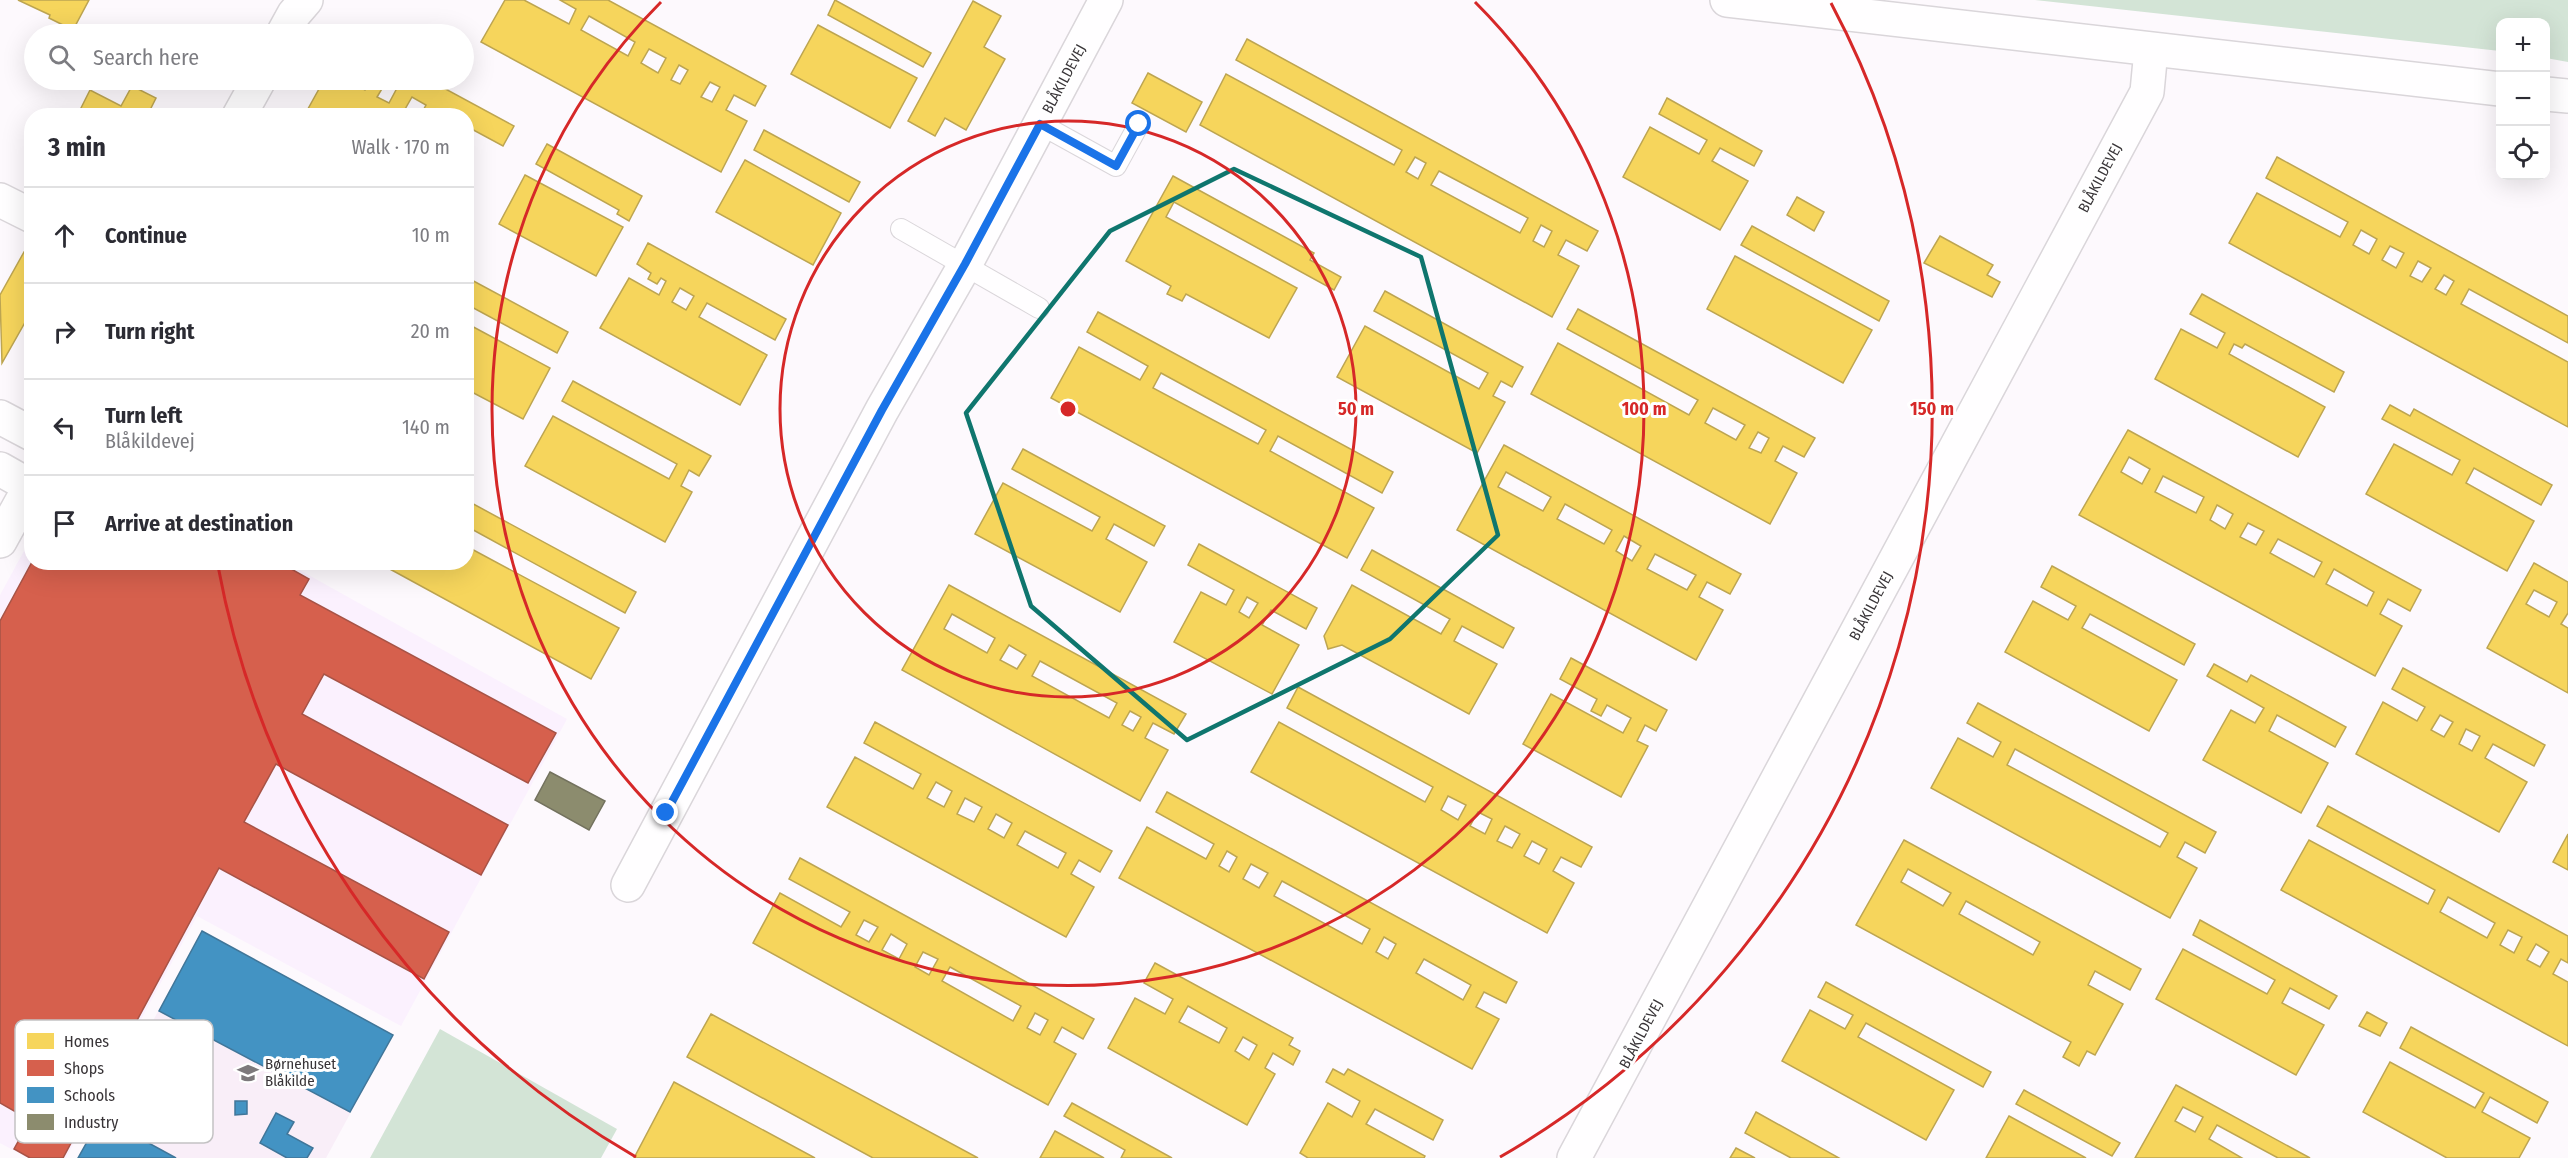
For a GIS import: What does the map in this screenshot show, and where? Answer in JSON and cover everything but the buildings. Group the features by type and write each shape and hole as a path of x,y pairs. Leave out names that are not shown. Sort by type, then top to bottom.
{"street":[{"path":"288,24 306,0"},
{"name":"BLÅKILDEVEJ","path":"628,885 882,410 965,264 1106,0"},
{"path":"1727,0 2496,89"},
{"name":"BLÅKILDEVEJ","path":"1574,1158 2147,92 2151,50"},
{"path":"243,108 253,90"},
{"path":"2550,94 2568,96"},
{"path":"0,200 24,212"},
{"path":"0,417 24,430"},
{"path":"0,469 24,481"},
{"path":"0,541 24,497"}],"lane":[{"path":"1040,124 1116,166 1139,124"},
{"path":"900,229 1040,308"}],"highlighted area":[{"path":"1234,169 1421,257 1498,535 1390,639 1187,740 1031,606 966,413 1110,231"}],"shaded area":[{"path":"24,551 24,570 300,570 567,719 401,1026 197,916 141,1020 15,1020 15,1143 74,1143 66,1158 28,1158 0,1143 0,595"},
{"name":"Børnehuset Blåkilde","path":"202,931 393,1035 326,1158 78,1158 86,1143 213,1143 213,1020 153,1020"}],"green space":[{"path":"2035,0 2568,0 2568,62 2550,59 2550,18 2496,18 2496,51"},
{"path":"440,1029 617,1129 601,1158 370,1158"}],"place":[{"name":"Børnehuset Blåkilde","path":"248,1073"}],"route":[{"path":"666,813 882,410 965,264 1040,124 1116,166 1139,124"}]}
